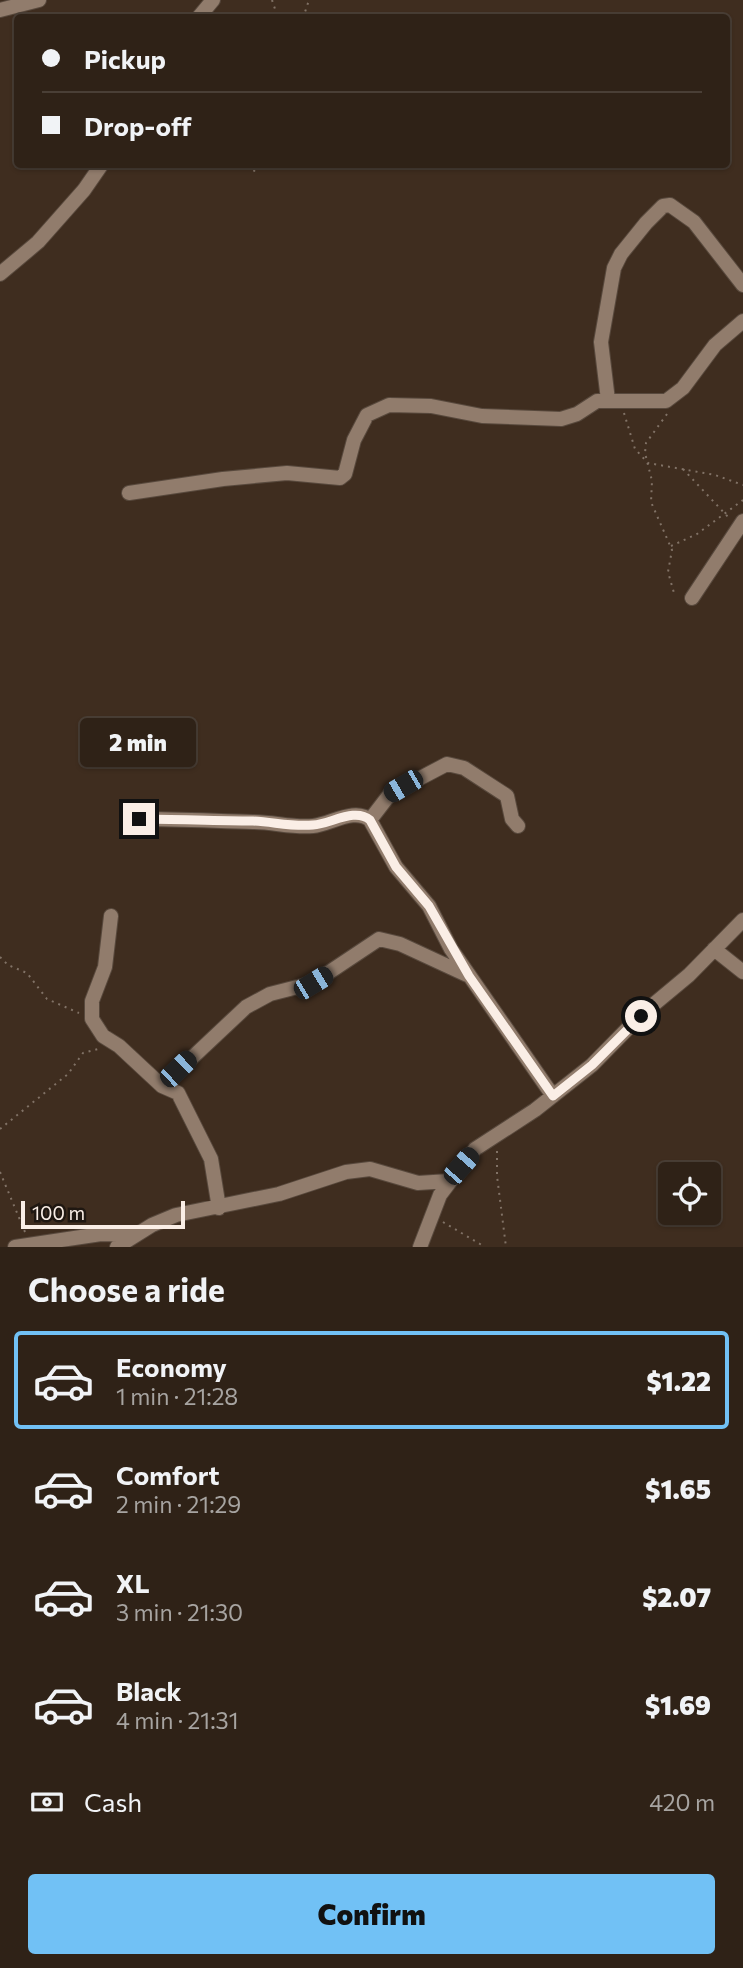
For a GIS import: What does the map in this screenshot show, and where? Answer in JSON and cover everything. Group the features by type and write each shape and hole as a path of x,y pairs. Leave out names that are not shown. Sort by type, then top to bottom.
{"street":[{"path":"0,10 39,0"},
{"path":"201,14 213,0"},
{"path":"1,271 38,242 84,190 99,168"},
{"path":"615,401 601,342 614,268 621,254 659,209 670,205 688,216 743,285"},
{"path":"129,493 287,473 340,478 345,474 354,440 367,415 389,405 431,406 482,416 561,419 578,414 594,402 671,399 683,388 715,345 743,321"},
{"path":"692,598 741,527"},
{"path":"370,820 390,794 436,769 452,764 464,768 507,796 511,816 518,826"},
{"path":"139,819 254,821 286,827 326,824 358,815 370,820 396,867 429,906 469,976 553,1096"},
{"path":"111,916 105,967 92,1001 92,1018 99,1033 162,1086 178,1093 211,1159 219,1208"},
{"path":"420,1247 432,1211 449,1181 475,1149 553,1096 592,1065 641,1016 689,975 743,920"},
{"path":"162,1086 246,1007 270,994 313,983 379,939 400,944 469,976"},
{"path":"714,949 743,972"},
{"path":"117,1247 134,1235 176,1215 279,1194 346,1172 370,1169 418,1183 449,1181"},
{"path":"22,1246 101,1234 134,1235"}],"path":[{"path":"252,168 255,172"},
{"path":"671,399 669,411 650,436 645,449 652,481 651,502 671,546 668,572 674,593"},
{"path":"615,401 638,454 646,461 725,477 743,485"},
{"path":"638,454 645,449"},
{"path":"682,468 741,527"},
{"path":"671,546 697,534 743,500"},
{"path":"0,957 8,965 27,973 47,999 92,1018"},
{"path":"0,1129 68,1074 83,1053 112,1042"},
{"path":"501,1132 496,1168 506,1247"},
{"path":"0,1172 22,1246"},
{"path":"432,1211 447,1225 462,1231 485,1247"}],"route":[{"path":"139,819 254,821 286,827 312,826 350,816 365,816 370,820 396,867 429,906 469,976 553,1096 592,1065 641,1016"}]}
